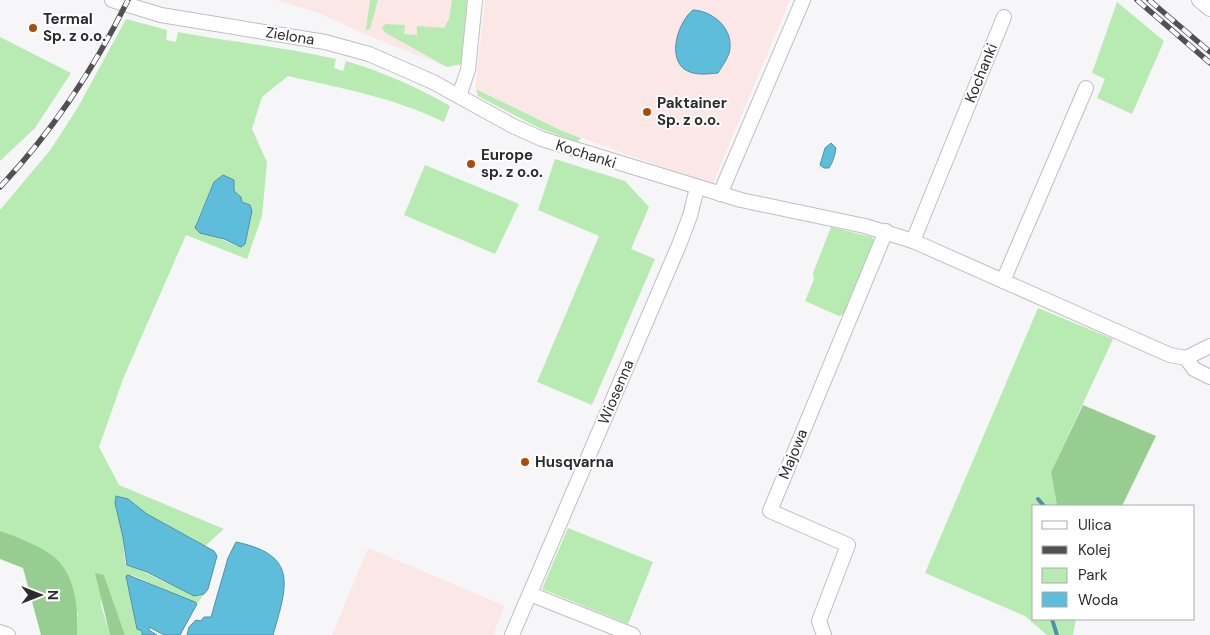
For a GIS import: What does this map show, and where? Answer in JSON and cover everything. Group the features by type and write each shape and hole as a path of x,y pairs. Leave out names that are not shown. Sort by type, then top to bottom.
{"street":[{"name":"Zielona","path":"112,0 161,15 325,42 400,66 459,96"},
{"path":"459,96 468,70 475,0"},
{"path":"720,194 803,0"},
{"path":"1199,0 1210,9"},
{"name":"Kochanki","path":"913,240 1004,17"},
{"path":"1003,281 1086,88"},
{"name":"Kochanki","path":"459,96 542,139 697,188 886,231 913,240 1141,344 1170,355 1186,358 1194,370 1210,377"},
{"name":"Wiosenna","path":"512,635 679,245 690,216 697,188"},
{"name":"Majowa","path":"824,635 819,621 848,545 770,511 886,231"},
{"path":"1186,358 1210,346"},
{"path":"530,594 633,635"},
{"path":"0,632 8,635"}],"shaded area":[{"path":"276,0 467,0 461,65 447,67 364,34 319,13"},
{"path":"485,0 790,0 712,185 560,130 475,88"},
{"path":"368,548 505,606 493,635 332,635"}],"green space":[{"path":"370,0 378,0 370,29 366,30"},
{"path":"452,0 467,0 461,64 447,67 384,32 382,27 386,24 405,25 404,34 417,35 417,26 444,28 449,19"},
{"path":"1117,2 1164,41 1132,114 1097,98 1105,79 1092,73"},
{"path":"126,19 167,30 166,40 176,42 178,32 297,51 336,59 334,68 343,71 346,61 400,80 450,106 444,122 387,100 288,76 262,97 252,129 267,162 262,216 247,259 186,235 123,379 99,447 119,485 224,529 205,546 147,514 128,499 123,537 125,563 194,596 204,594 197,604 132,575 128,581 135,622 143,633 142,635 125,635 104,575 101,605 110,635 77,635 78,613 10,534 0,531 0,210 51,149 78,107","holes":["223,175 234,185 234,191 241,196 242,202 247,203 237,246 204,232 196,223 214,182"]},
{"path":"0,37 71,73 35,128 0,161"},
{"path":"476,89 560,130 581,138 577,142 539,128 478,96"},
{"path":"555,159 625,181 649,207 631,249 655,259 592,405 537,382 599,236 538,210"},
{"path":"425,165 519,204 495,254 404,215"},
{"path":"831,227 872,237 875,242 844,314 839,316 805,301 814,279 813,273"},
{"path":"1038,308 1113,339 1051,472 1057,505 1032,505 1032,620 1076,620 1073,635 1047,635 1025,616 925,573"},
{"path":"1083,405 1156,436 1122,505 1057,505 1051,472"},
{"path":"568,528 653,562 628,624 542,589"},
{"path":"0,531 20,538 41,549 60,563 71,582 74,592 77,635 41,635 23,568 0,559"},
{"path":"95,573 104,575 125,635 110,635"}],"water":[{"path":"693,10 707,13 714,17 728,33 730,51 718,73 692,73 684,69 679,63 676,55 677,38 683,22"},
{"path":"831,143 836,148 834,156 829,168 824,168 820,165 825,148"},
{"path":"223,175 234,180 234,191 241,197 242,202 250,205 252,211 245,244 241,247 224,239 200,233 195,228 214,182"},
{"path":"116,496 128,499 147,514 214,551 217,556 208,589 204,594 194,596 147,572 127,565 115,503"},
{"path":"236,542 256,548 270,555 279,564 283,575 284,587 273,635 187,635 189,627 196,620 201,621 204,617 211,617 228,558"},
{"path":"128,575 197,604 180,635 164,635 149,627 149,630 157,635 142,635 142,631 137,629 126,576"}],"waterway":[{"path":"1038,499 1043,505"},
{"path":"1052,620 1057,635"}],"railway":[{"path":"0,187 37,144 71,98 101,50 128,0"},
{"path":"1137,0 1210,63"},
{"path":"1149,0 1210,52"}],"place":[{"name":"Termal Sp. z o.o.","path":"33,28"},
{"name":"Paktainer Sp. z o.o.","path":"647,112"},
{"name":"Europe sp. z o.o.","path":"471,164"},
{"name":"Husqvarna","path":"525,462"}]}
